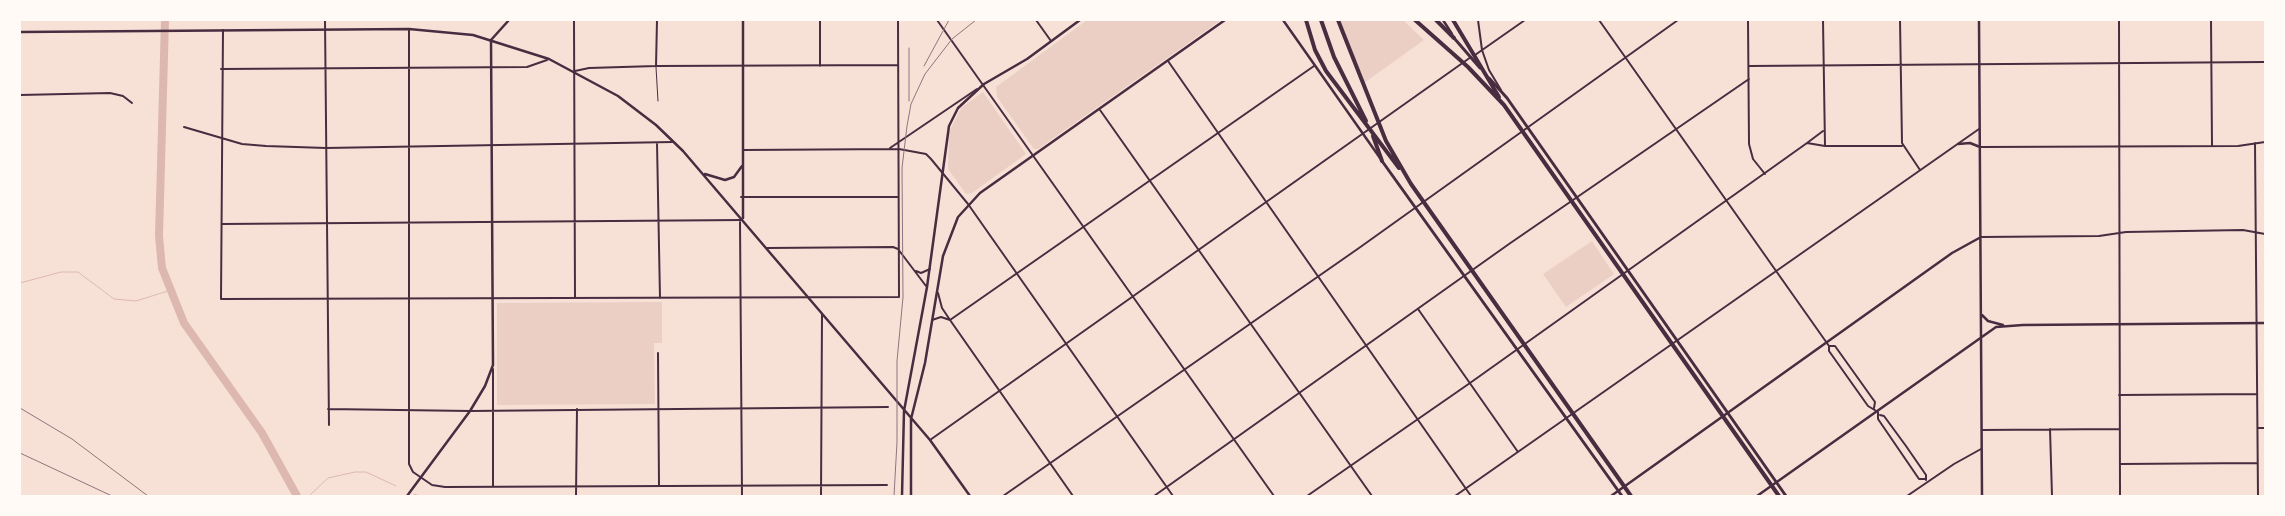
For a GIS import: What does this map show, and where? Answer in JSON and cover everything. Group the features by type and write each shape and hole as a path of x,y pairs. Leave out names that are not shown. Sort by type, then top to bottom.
{"highway":[{"path":"1306,20 1315,50 1326,71 1411,184 1631,496"},
{"path":"1322,20 1334,57 1370,130 1382,161"},
{"path":"1338,20 1386,141 1411,184"},
{"path":"1415,20 1468,67 1504,105"},
{"path":"1436,20 1454,38"},
{"path":"1453,20 1504,105 1779,495"}],"main road":[{"path":"407,496 470,411 485,386 493,365 491,40 509,20"},
{"path":"743,20 743,165 741,197 743,218"},
{"path":"902,496 904,411 930,269 946,138 953,116 958,108 984,84 1080,20"},
{"path":"911,496 911,419 932,320 943,256 950,232 968,204 980,193 1225,20"},
{"path":"1283,20 1622,496"},
{"path":"1443,20 1454,38 1506,98 1786,496"},
{"path":"1979,20 1982,496"},
{"path":"20,32 410,29 450,32 491,40 549,58 631,105 675,142 743,218 930,440 970,496"},
{"path":"1958,144 1970,143 1980,147"},
{"path":"703,173 725,180 734,177 743,165"},
{"path":"1611,496 1828,344 1952,253 1981,237"},
{"path":"1982,315 1988,321 2005,325"},
{"path":"1757,496 1878,413 1996,327 2005,325 2265,323"}],"street":[{"path":"325,20 329,424"},
{"path":"574,20 575,298"},
{"path":"656,20 656,66"},
{"path":"820,20 820,66"},
{"path":"223,30 221,69 223,139 221,299 899,296 898,20"},
{"path":"937,20 1274,496"},
{"path":"1036,20 1051,41"},
{"path":"1478,20 1482,50 1490,70 1506,98"},
{"path":"930,440 1267,204 1525,20"},
{"path":"1599,20 1828,344 1829,351 1868,406 1884,416 1926,475 1927,481"},
{"path":"1003,496 1528,129 1678,20"},
{"path":"1748,20 1750,152 1765,174"},
{"path":"1823,20 1825,146"},
{"path":"1900,20 1902,146 1920,170"},
{"path":"2119,20 2120,496"},
{"path":"2211,20 2212,146"},
{"path":"410,29 408,146 409,464 420,478 436,486 493,487 887,485"},
{"path":"221,69 527,67 549,58"},
{"path":"1167,61 1471,496"},
{"path":"1749,66 2265,62"},
{"path":"575,72 589,68 656,66 898,65"},
{"path":"950,320 1314,66"},
{"path":"1154,496 1464,276 1749,79"},
{"path":"888,149 984,84"},
{"path":"20,95 110,93 123,96 132,103"},
{"path":"1099,109 1372,496"},
{"path":"184,127 251,145 326,148 675,142"},
{"path":"1455,496 1980,128"},
{"path":"1307,496 1517,350 1824,130"},
{"path":"1980,147 2212,146 2265,142"},
{"path":"657,143 660,298"},
{"path":"1807,143 1825,146 1902,146"},
{"path":"2255,143 2258,496"},
{"path":"743,150 898,148 926,154 943,171 968,204 1173,496"},
{"path":"741,197 898,197"},
{"path":"742,496 740,222 743,218"},
{"path":"221,224 740,222"},
{"path":"1981,237 2100,236 2243,230 2265,234"},
{"path":"767,248 898,249 927,287"},
{"path":"916,271 921,273 930,269"},
{"path":"937,290 942,308 1073,496"},
{"path":"1418,309 1518,452"},
{"path":"821,496 822,314"},
{"path":"932,320 941,317 950,320"},
{"path":"1828,344 1835,346 1875,402 1874,408"},
{"path":"658,352 659,486"},
{"path":"493,365 493,487"},
{"path":"2119,395 2258,394"},
{"path":"328,409 470,411 888,407"},
{"path":"576,496 577,409"},
{"path":"1878,413 1878,419 1920,479 1927,481"},
{"path":"2258,428 2265,428"},
{"path":"1982,430 2119,429"},
{"path":"2050,430 2052,496"},
{"path":"1895,443 1901,439"},
{"path":"1908,496 1927,481 1968,455 1982,449"},
{"path":"2120,464 2258,462"}],"lane":[{"path":"656,66 658,101"}],"shaded area":[{"path":"1087,20 1221,20 1038,149 1034,149 997,97 996,87"},
{"path":"1340,20 1403,20 1424,40 1364,83"},
{"path":"983,92 1026,154 972,193 966,194 948,169 949,132 961,108"},
{"path":"1592,241 1614,274 1566,307 1543,274"},
{"path":"662,302 662,343 654,343 655,404 497,405 497,303"}],"waterway":[{"path":"165,20 159,236 162,268 184,323 262,433 297,496"},
{"path":"20,283 61,272 78,272 114,299 136,301 171,290"},
{"path":"309,496 328,478 355,472 366,472 396,486"},
{"path":"414,494 420,496"}],"railway":[{"path":"924,66 949,20"},
{"path":"894,496 897,442 897,361 903,297 902,168 907,126 911,104 925,74 952,39 976,20"},
{"path":"909,48 909,101"},
{"path":"20,408 72,439 148,496"},
{"path":"20,453 112,496"}]}
